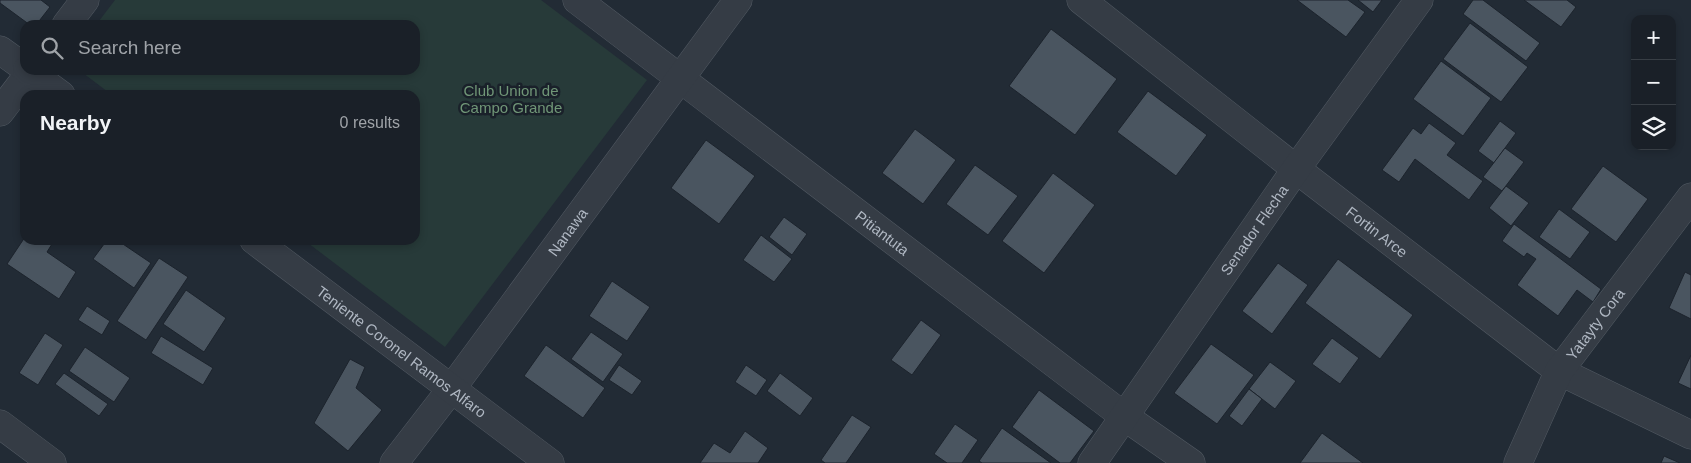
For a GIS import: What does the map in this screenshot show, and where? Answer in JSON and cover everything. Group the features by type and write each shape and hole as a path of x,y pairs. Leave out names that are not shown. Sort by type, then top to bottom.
{"street":[{"path":"70,20 85,0"},
{"name":"Pitiantuta","path":"577,0 1125,418 1191,463"},
{"name":"Nanawa","path":"394,463 452,388 738,0"},
{"name":"Fortin Arce","path":"1081,0 1296,169 1559,371 1691,435"},
{"name":"Senador Flecha","path":"1092,463 1296,169 1419,0"},
{"path":"0,50 20,64"},
{"path":"0,112 26,75"},
{"path":"35,75 55,90"},
{"name":"Yatayty Cora","path":"1518,463 1559,371 1691,197"},
{"name":"Teniente Coronel Ramos Alfaro","path":"261,245 550,463"},
{"path":"0,424 52,463"}],"green space":[{"name":"Club Union de Campo Grande","path":"115,0 541,0 647,80 445,347 311,245 420,245 420,90 105,90 86,75 420,75 420,20 100,20"}],"building":[{"path":"0,0 41,0 50,7 40,20 23,20 0,3"},
{"path":"1297,0 1348,0 1365,12 1346,37"},
{"path":"1358,0 1382,0 1373,12"},
{"path":"1473,0 1483,0 1540,43 1526,61 1463,14"},
{"path":"1524,0 1567,0 1576,7 1561,27"},
{"path":"1470,23 1528,67 1501,102 1443,59"},
{"path":"1051,29 1117,79 1075,135 1009,86"},
{"path":"1441,61 1491,98 1463,136 1413,99"},
{"path":"1148,91 1207,135 1176,176 1117,132"},
{"path":"1500,121 1516,133 1494,163 1478,151"},
{"path":"1429,123 1456,143 1447,155 1483,181 1469,200 1415,159 1399,182 1382,170 1413,128 1421,134"},
{"path":"915,129 956,160 923,204 882,173"},
{"path":"706,140 755,176 719,224 671,188"},
{"path":"1505,148 1524,162 1502,191 1483,177"},
{"path":"975,165 1018,196 988,235 946,204"},
{"path":"1603,166 1648,199 1616,242 1571,209"},
{"path":"1053,173 1095,205 1044,273 1002,241"},
{"path":"1506,186 1529,203 1511,226 1489,208"},
{"path":"1559,209 1590,232 1570,259 1539,237"},
{"path":"784,217 807,234 792,255 769,237"},
{"path":"1514,224 1601,289 1593,302 1577,290 1558,316 1517,285 1536,259 1527,253 1524,257 1502,241"},
{"path":"761,235 792,259 774,282 743,260"},
{"path":"20,244 51,245 47,252 76,272 59,299 7,264"},
{"path":"103,245 124,245 151,263 134,288 93,259"},
{"path":"159,258 188,277 146,340 117,321"},
{"path":"1338,259 1413,315 1380,359 1305,303"},
{"path":"1278,263 1308,285 1272,334 1242,311"},
{"path":"1685,272 1691,275 1691,319 1669,308"},
{"path":"612,281 650,307 627,341 589,316"},
{"path":"186,290 226,318 204,352 163,324"},
{"path":"87,306 110,321 102,335 78,320"},
{"path":"921,320 941,335 912,375 891,360"},
{"path":"591,332 623,354 603,382 571,359"},
{"path":"45,333 63,345 38,385 19,373"},
{"path":"161,336 213,368 203,385 151,353"},
{"path":"1332,338 1359,358 1340,384 1312,364"},
{"path":"1211,344 1254,375 1217,424 1174,393"},
{"path":"546,345 605,388 583,418 524,376"},
{"path":"85,347 130,378 114,402 69,371"},
{"path":"1691,355 1691,389 1678,383"},
{"path":"350,359 365,367 356,388 382,410 348,451 314,423"},
{"path":"1270,362 1296,381 1275,409 1249,389"},
{"path":"619,365 642,381 632,395 609,380"},
{"path":"746,365 767,380 756,396 735,382"},
{"path":"64,373 108,404 99,416 55,384"},
{"path":"780,373 813,398 800,416 767,391"},
{"path":"1249,389 1262,399 1242,426 1229,416"},
{"path":"1039,390 1094,431 1070,463 1060,463 1012,427"},
{"path":"852,415 871,427 846,463 825,463 821,460"},
{"path":"955,424 978,440 962,463 947,463 934,454"},
{"path":"1002,428 1051,463 982,463 979,461"},
{"path":"745,431 768,448 758,463 700,463 714,443 730,453"},
{"path":"1322,433 1363,463 1300,463"},
{"path":"1664,456 1680,463 1661,463"}]}
